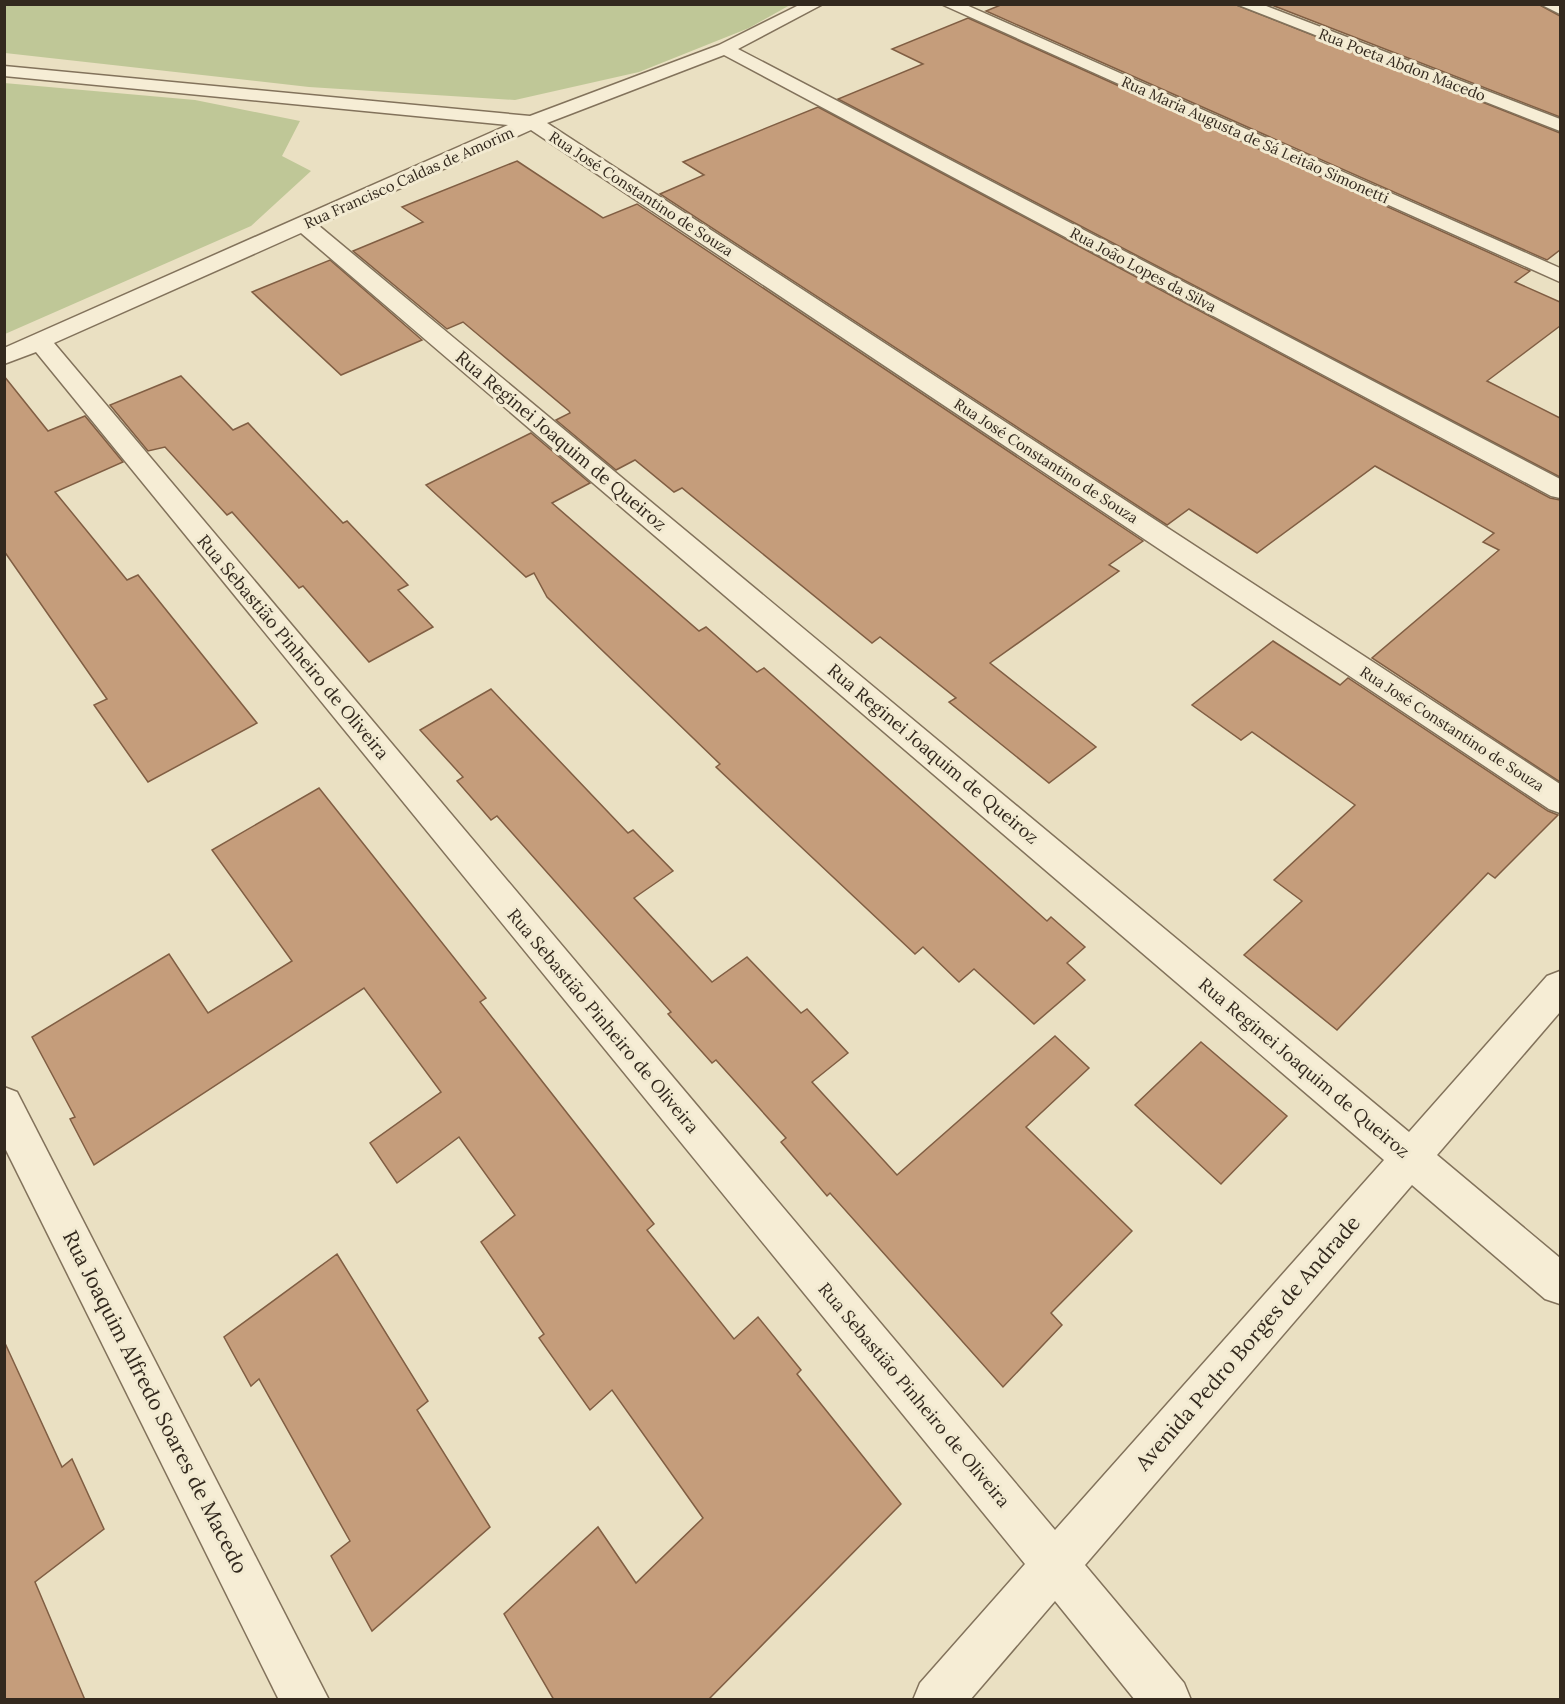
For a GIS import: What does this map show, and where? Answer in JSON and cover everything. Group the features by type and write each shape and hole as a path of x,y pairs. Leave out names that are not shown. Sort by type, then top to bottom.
{"street":[{"name":"Rua Francisco Caldas de Amorim","path":"4,357 532,122 725,50 815,4"},
{"name":"Rua Maria Augusta de Sá Leitão Simonetti","path":"949,4 1560,276"},
{"name":"Rua Poeta Abdon Macedo","path":"1244,4 1560,125"},
{"path":"1548,4 1560,9"},
{"name":"Rua João Lopes da Silva","path":"725,50 1560,490"},
{"path":"4,71 532,122"},
{"name":"Rua José Constantino de Souza","path":"532,122 1560,800"},
{"name":"Rua Reginei Joaquim de Queiroz","path":"305,225 1560,1284"},
{"name":"Rua Sebastião Pinheiro de Oliveira","path":"39,342 1167,1700"},
{"name":"Avenida Pedro Borges de Andrade","path":"937,1700 1560,987"},
{"name":"Rua Joaquim Alfredo Soares de Macedo","path":"4,1105 305,1700"}],"green space":[{"path":"5,4 790,5 749,28 639,72 515,100 309,87 5,53"},
{"path":"4,83 195,100 300,121 282,156 311,171 251,226 5,334"}],"building":[{"path":"1003,4 1234,4 1560,133 1560,250 1547,260 986,11"},
{"path":"1269,4 1538,4 1560,16 1560,117"},
{"path":"968,18 1530,271 1515,282 1560,302 1560,326 1487,381 1560,418 1560,477 838,99 923,64 892,49"},
{"path":"818,107 1550,498 1560,500 1560,782 1372,658 1499,550 1483,542 1494,533 1375,466 1257,553 1189,509 1167,525 660,194 704,175 683,162"},
{"path":"517,161 603,218 637,204 1143,541 1109,565 1119,571 990,663 1096,747 1049,783 949,702 956,698 880,637 872,643 682,488 674,492 635,460 616,470 556,420 570,413 569,411 463,322 447,329 353,251 423,222 402,207"},
{"path":"330,260 422,340 341,375 252,292"},
{"path":"4,376 48,431 85,416 123,462 55,492 127,580 138,575 257,723 148,782 94,705 107,699 4,551"},
{"path":"181,376 233,430 248,423 343,523 347,521 408,585 398,590 433,627 369,662 303,586 299,588 232,512 227,515 165,447 148,451 110,405"},
{"path":"531,433 590,483 552,503 699,631 706,627 757,672 764,668 1047,921 1051,917 1085,947 1067,963 1085,980 1034,1024 974,969 959,982 923,947 915,954 716,767 720,764 547,597 534,573 526,577 426,485"},
{"path":"1273,641 1340,685 1348,678 1548,811 1558,815 1495,878 1488,873 1337,1030 1244,955 1302,901 1274,880 1355,805 1252,732 1241,740 1192,705"},
{"path":"491,689 628,833 633,830 673,871 634,898 712,982 747,957 801,1013 807,1009 848,1053 812,1082 897,1175 1055,1036 1089,1068 1026,1127 1132,1231 1051,1313 1062,1325 1003,1387 830,1193 827,1196 781,1142 786,1138 716,1060 712,1063 668,1014 671,1012 497,816 491,820 457,781 463,777 420,730"},
{"path":"319,788 486,998 480,1002 654,1224 647,1230 734,1339 758,1317 801,1370 797,1374 901,1504 708,1700 554,1700 504,1614 598,1527 636,1583 703,1518 612,1390 590,1410 539,1338 544,1334 481,1242 515,1215 459,1137 397,1183 370,1143 441,1092 364,988 94,1165 70,1119 75,1117 32,1037 169,954 208,1013 292,961 212,850"},
{"path":"1201,1042 1287,1116 1221,1184 1135,1105"},
{"path":"337,1254 428,1401 417,1410 490,1527 372,1631 331,1556 350,1541 259,1379 251,1386 224,1337"},
{"path":"4,1341 62,1467 72,1459 104,1529 35,1582 85,1700 4,1700"}]}
